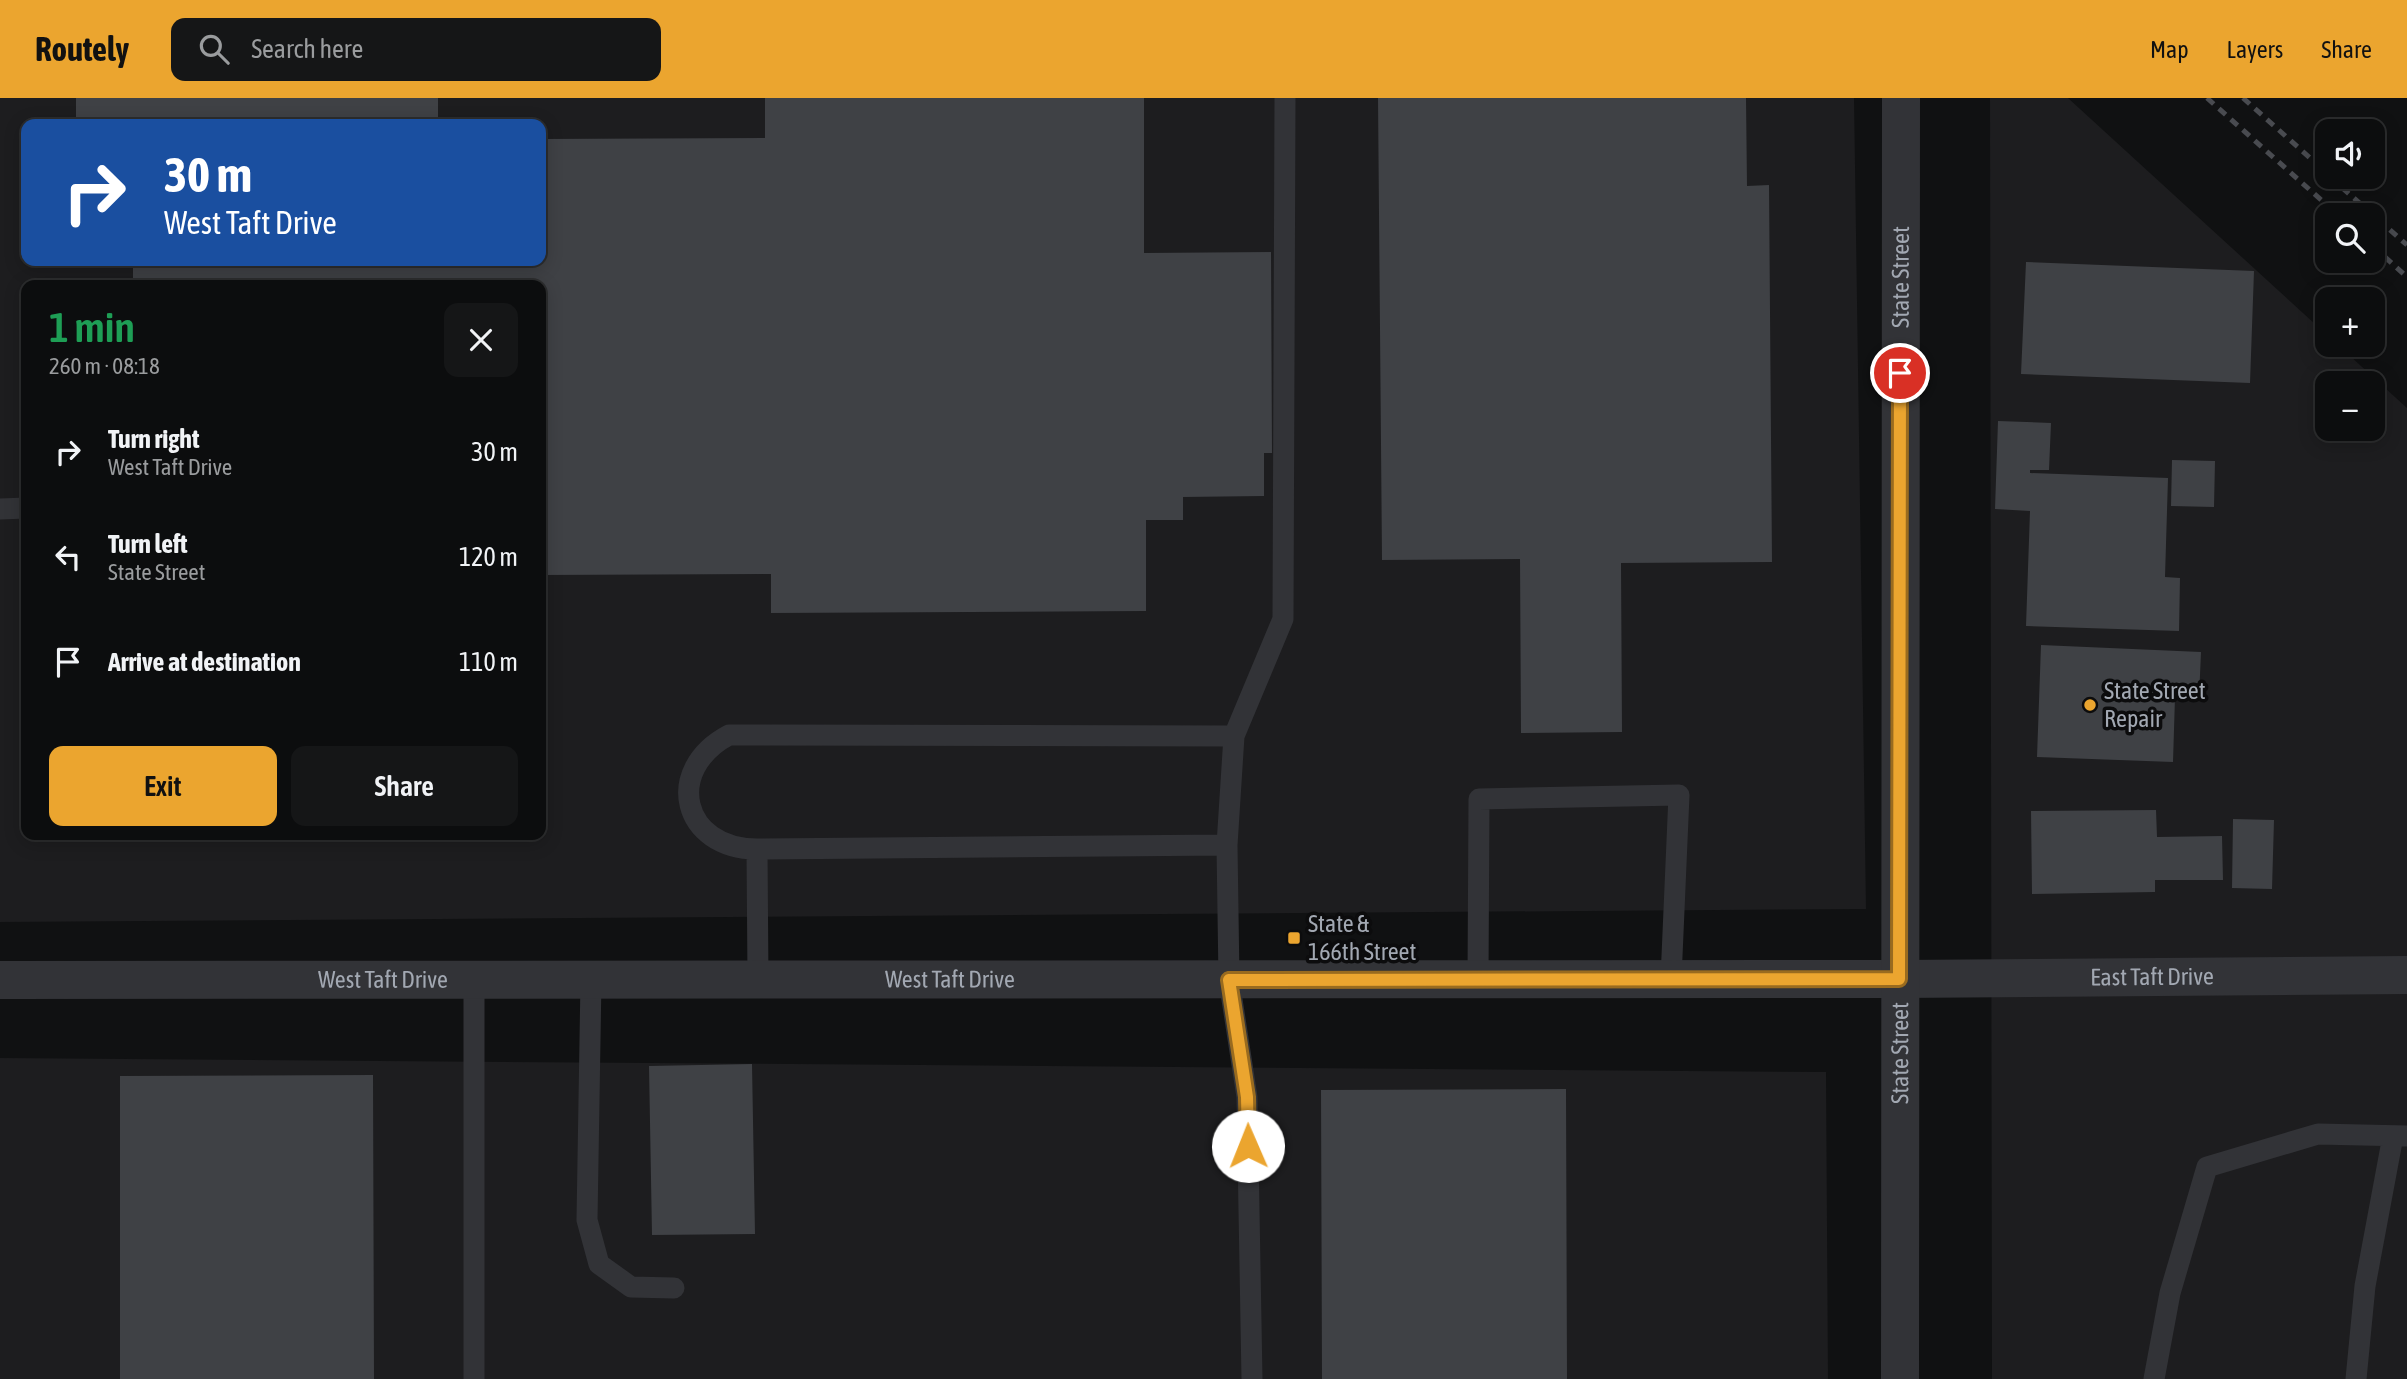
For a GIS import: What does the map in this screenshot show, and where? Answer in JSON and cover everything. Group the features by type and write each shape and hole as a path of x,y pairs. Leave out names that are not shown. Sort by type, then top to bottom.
{"street":[{"name":"State Street","path":"1900,1379 1901,98"},
{"name":"East Taft Drive","path":"1899,979 2407,975"},
{"name":"West Taft Drive","path":"0,980 1899,979"}],"lane":[{"path":"1252,1379 1247,1097 1229,980 1227,845 1234,736 1283,619 1285,98"},
{"path":"0,509 21,508"},
{"path":"1227,845 737,849 719,842 704,831 693,814 689,796 690,776 699,758 712,744 729,735 1234,736"},
{"path":"1478,979 1479,799 1679,796 1671,979"},
{"path":"757,849 758,980"},
{"path":"474,980 474,1379"},
{"path":"591,980 587,1220 599,1264 631,1287 674,1288"},
{"path":"2154,1379 2170,1293 2207,1167 2318,1134 2400,1136 2365,1286 2356,1379"}],"shaded area":[{"path":"0,98 1854,98 1866,909 0,922"},
{"path":"1990,98 2068,98 2315,324 2315,357 2351,357 2366,371 2315,371 2315,441 2385,441 2385,388 2407,408 2407,1379 1992,1379"},
{"path":"0,1058 1826,1072 1828,1379 0,1379"}],"building":[{"path":"76,98 438,98 438,119 76,119"},
{"path":"765,98 1144,98 1144,253 1271,252 1272,453 1264,453 1264,496 1183,497 1183,520 1146,520 1146,611 771,613 771,574 546,575 546,280 133,280 133,266 546,266 546,139 765,138"},
{"path":"1378,98 1746,98 1747,186 1769,185 1772,562 1621,563 1622,732 1521,733 1520,559 1382,560"},
{"path":"2026,262 2254,271 2250,383 2021,374"},
{"path":"1998,421 2051,423 2049,470 2030,470 2030,473 2168,478 2165,577 2180,578 2179,631 2026,626 2030,511 1995,509"},
{"path":"2172,460 2215,461 2214,507 2171,506"},
{"path":"2041,645 2201,652 2199,698 2175,697 2173,762 2037,757"},
{"path":"2156,810 2157,837 2222,836 2223,880 2155,880 2155,892 2032,894 2031,811"},
{"path":"2233,819 2274,820 2272,889 2232,888"},
{"path":"752,1064 755,1234 652,1235 649,1066"},
{"path":"373,1075 374,1379 120,1379 120,1076"},
{"path":"1566,1089 1567,1379 1322,1379 1321,1090"}],"railway":[{"path":"2207,98 2325,203"},
{"path":"2243,98 2315,162"},
{"path":"2344,189 2407,245"},
{"path":"2385,257 2407,277"}],"place":[{"name":"State Street Repair","path":"2090,705"},
{"name":"State & 166th Street","path":"1294,938"}],"route":[{"path":"1248,1146 1247,1097 1229,980 1899,979 1900,373"}]}
